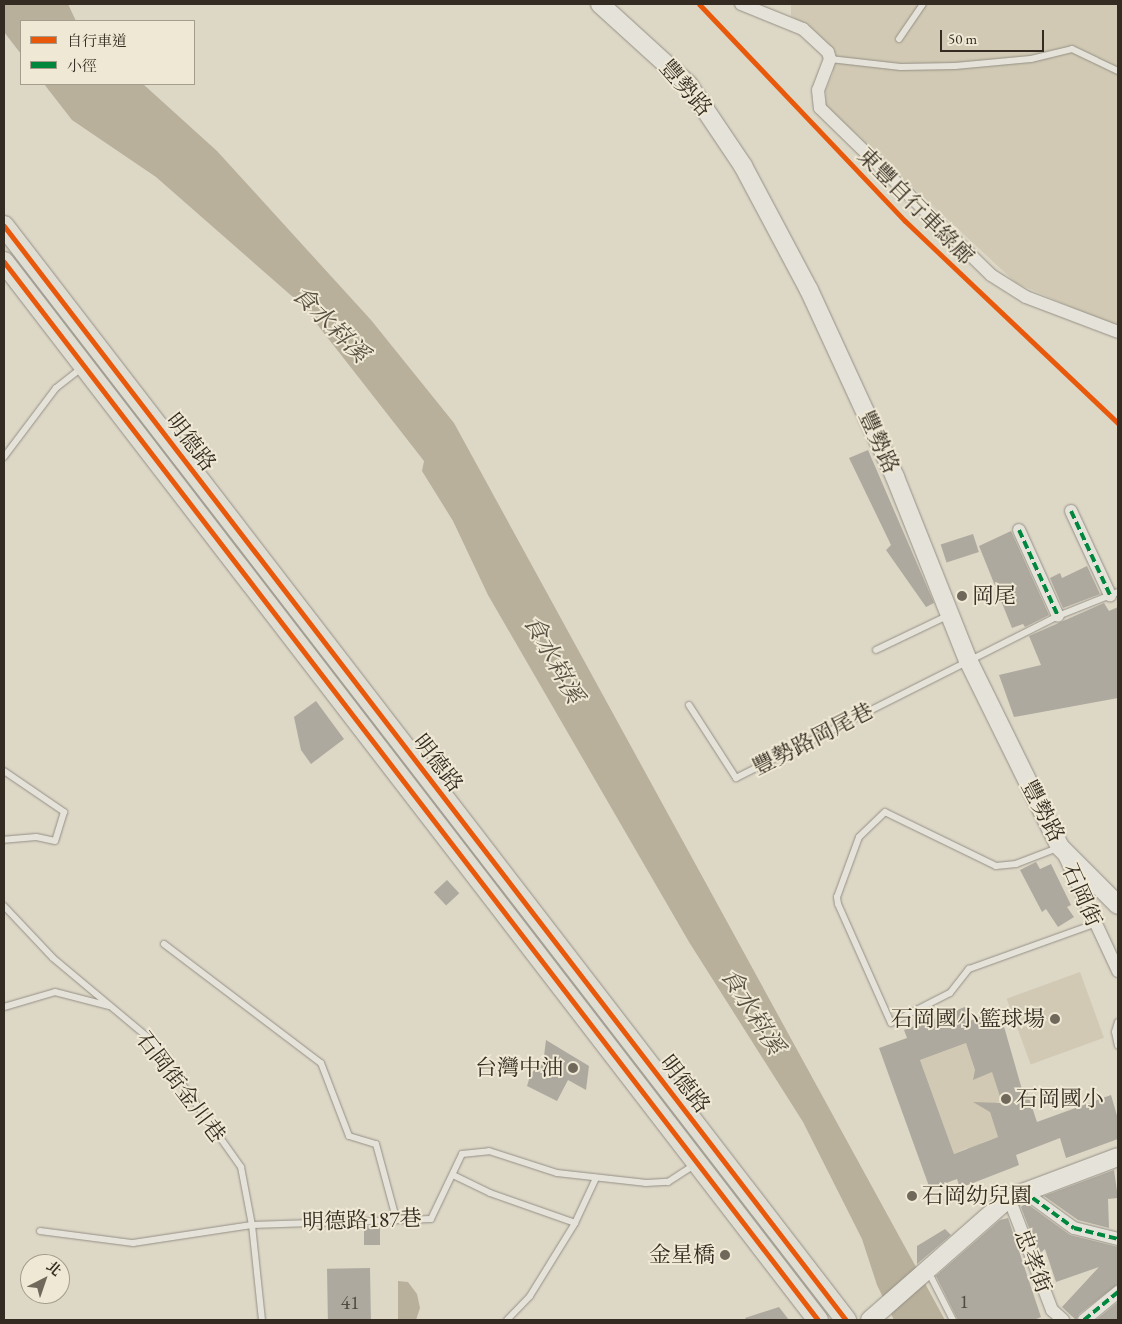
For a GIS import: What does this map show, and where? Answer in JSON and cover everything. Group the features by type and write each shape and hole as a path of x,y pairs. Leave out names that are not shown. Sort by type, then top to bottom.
{"main road":[{"name":"明德路","path":"4,227 846,1320"},
{"name":"明德路","path":"4,262 554,978 695,1165 818,1320"},
{"path":"554,978 572,963"}],"street":[{"name":"豐勢路","path":"600,4 688,84 743,166 809,290 895,477 968,660 1060,847 1118,905"},
{"path":"741,4 803,29 828,52 830,59 818,90 820,108 991,275 1026,297 1118,332"},
{"path":"1071,511 1114,594"},
{"path":"1020,530 1058,616"},
{"name":"石岡街","path":"1060,847 1094,924 1118,970"},
{"path":"874,1317 1016,1194 1118,1157"},
{"path":"1016,1194 1074,1228 1118,1239"},
{"name":"忠孝街","path":"1016,1194 1052,1310 1063,1320"},
{"path":"1084,1320 1098,1306 1118,1292"}],"lane":[{"path":"899,39 923,4"},
{"path":"830,59 901,66 955,66 1031,59 1072,49 1118,70"},
{"path":"4,457 56,388 84,366"},
{"path":"968,660 1058,616 1114,594"},
{"path":"876,650 951,614"},
{"name":"豐勢路岡尾巷","path":"689,705 736,778 968,660"},
{"path":"4,771 64,812 55,841 36,837 4,840"},
{"path":"1060,847 1016,864 996,866 885,812 859,837 837,897 838,904 891,1023 950,993 969,969 1094,924"},
{"name":"石岡街金川巷","path":"4,906 53,958 151,1040 241,1167 252,1225 262,1320"},
{"path":"164,944 321,1064 349,1136 376,1144 396,1218"},
{"path":"4,1007 55,992 110,1006"},
{"path":"1118,1022 1115,1032 1118,1046"},
{"name":"明德路187巷","path":"40,1231 133,1243 252,1225 396,1218 431,1219 462,1154 489,1151 557,1172 596,1178 668,1182 695,1165"},
{"path":"453,1175 490,1193 575,1223"},
{"path":"507,1320 530,1296 575,1223 596,1178"},
{"path":"924,1273 952,1320"}],"shaded area":[{"path":"791,4 1118,4 1118,327 1016,283 826,106 826,89 833,73 833,53 815,32 791,16"},
{"name":"石岡國小籃球場","path":"1080,972 1104,1038 1031,1064 1007,999"},
{"path":"966,1043 975,1070 992,1071 1001,1101 993,1104 990,1112 998,1137 981,1143 982,1148 977,1145 969,1153 967,1148 954,1154 920,1060"}],"water":[{"path":"4,4 68,4 76,20 20,20 20,53 4,32"},
{"name":"食水嵙溪","path":"45,85 144,85 217,151 371,320 454,423 945,1320 894,1320 877,1285 862,1239 803,1122 689,942 488,595 453,521 422,471 424,461 302,305 156,177 72,120"},
{"path":"398,1281 408,1282 417,1294 420,1308 416,1320 398,1320"}],"building":[{"path":"868,450 934,603 926,607 886,550 891,545 849,458"},
{"path":"1011,531 1049,615 1025,627 1023,624 1012,628 979,546"},
{"path":"973,534 979,552 947,563 941,545"},
{"path":"1087,566 1100,594 1063,608 1050,578 1060,573 1062,578"},
{"path":"1104,603 1109,611 1118,607 1118,698 1014,717 999,675 1041,665 1029,636"},
{"path":"316,701 344,739 311,764 301,750 294,717"},
{"path":"1036,862 1040,869 1051,864 1071,905 1067,907 1074,917 1058,927 1046,909 1042,912 1020,870"},
{"path":"447,880 459,893 446,905 434,892"},
{"path":"965,1007 970,1021 999,1009 1023,1093 1027,1092 1037,1122 1111,1095 1118,1119 1118,1139 1066,1158 1060,1138 1016,1155 1019,1165 991,1176 960,1188 957,1179 930,1189 879,1048 907,1038 904,1030","holes":["966,1043 975,1070 973,1080 992,1072 1002,1103 973,1102 990,1112 998,1137 954,1154 920,1060"]},
{"path":"546,1040 589,1066 586,1090 568,1080 557,1101 527,1086 531,1073 543,1064"},
{"path":"1114,1170 1118,1198 1108,1199 1109,1228 1078,1220 1044,1196"},
{"path":"1026,1203 1070,1235 1118,1247 1118,1284 1079,1314 1076,1320 1062,1307 1099,1267 1056,1282 1045,1249 1039,1254 1021,1207"},
{"path":"1008,1218 1041,1317 1034,1320 958,1320 936,1276 1000,1220"},
{"path":"364,1226 380,1226 380,1245 364,1245"},
{"path":"945,1229 951,1235 917,1264 917,1246"},
{"path":"370,1268 371,1320 328,1320 327,1269"},
{"path":"1118,1302 1118,1320 1096,1320"},
{"path":"779,1307 789,1320 746,1320 745,1318"}],"marked path":[{"path":"1071,511 1110,595"},
{"path":"1019,530 1058,616"},
{"path":"1023,1191 1074,1228 1118,1239"},
{"path":"1084,1320 1118,1292"}],"cycle path":[{"name":"東豐自行車綠廊","path":"699,4 905,221 1118,423"},
{"path":"4,226 846,1320"},
{"path":"4,262 818,1320"}],"place":[{"name":"岡尾","path":"962,596"},
{"name":"石岡國小籃球場","path":"1055,1019"},
{"name":"台灣中油","path":"573,1068"},
{"name":"石岡國小","path":"1006,1099"},
{"name":"石岡幼兒園","path":"912,1196"},
{"name":"金星橋","path":"725,1255"}]}
